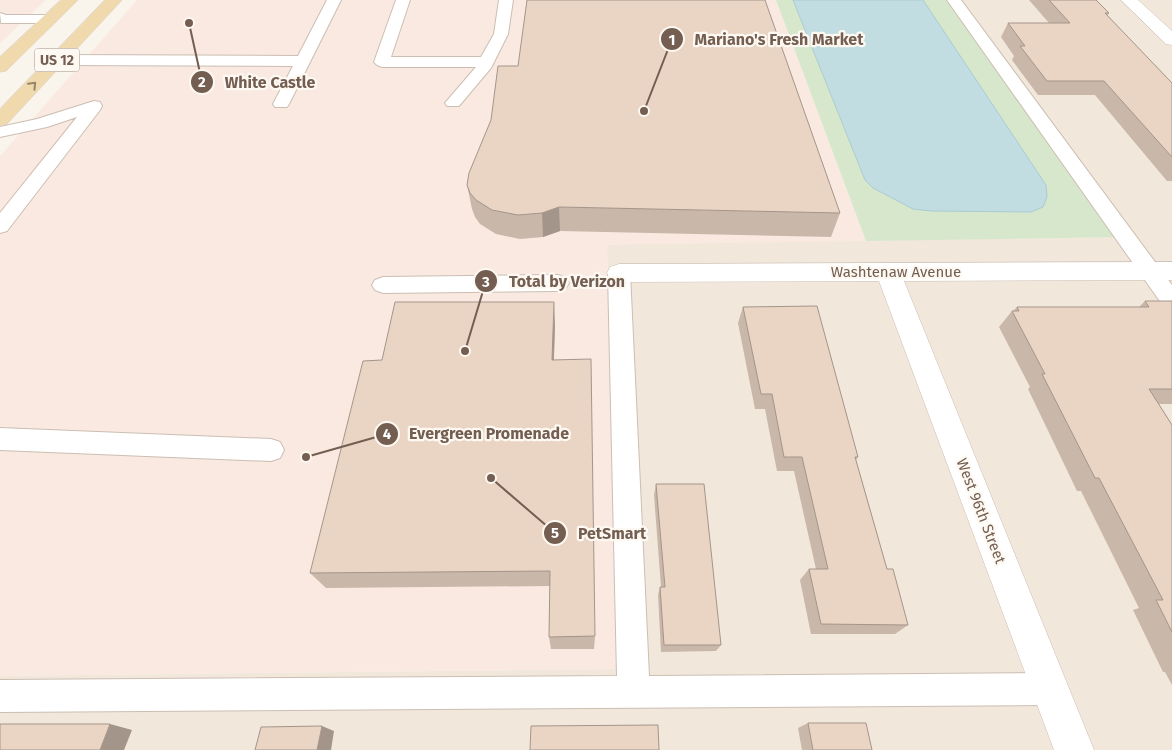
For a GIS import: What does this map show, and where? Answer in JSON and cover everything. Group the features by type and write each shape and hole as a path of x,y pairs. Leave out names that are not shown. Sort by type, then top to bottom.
{"main road":[{"name":"US 12","path":"0,67 70,0"},
{"name":"US 12","path":"0,120 114,0"}],"street":[{"path":"1129,0 1172,40"},
{"name":"Washtenaw Avenue","path":"619,273 1161,271"},
{"name":"West 96th Street","path":"888,272 1074,750"}],"lane":[{"path":"281,104 334,0"},
{"path":"404,0 382,62 486,62"},
{"path":"453,103 486,62 501,34 506,0"},
{"path":"954,0 1161,271 1172,301"},
{"path":"0,19 50,19"},
{"path":"57,60 303,61"},
{"path":"0,132 41,123 94,106 0,226"},
{"path":"619,273 634,692"},
{"path":"383,285 558,283"},
{"path":"0,439 271,450"},
{"path":"0,696 1050,689"}],"shaded area":[{"path":"0,0 46,0 0,43"},
{"path":"137,0 776,0 866,241 607,245 616,669 0,676 0,156"},
{"path":"952,0 1172,0 1172,750 0,750 0,676 616,669 607,244 1122,237"}],"green space":[{"path":"776,0 952,0 1122,237 866,241"}],"water":[{"path":"793,0 923,0 1046,185 1047,197 1043,207 1031,212 931,211 913,209 873,188 865,180"}],"building":[{"path":"527,0 765,0 840,213 559,207 542,213 518,215 492,210 476,200 470,193 467,185 469,173 491,120 498,66 518,66"},
{"path":"1049,0 1096,0 1109,13 1105,13 1172,83 1172,157 1104,81 1047,81 1020,46 1025,46 1008,23 1070,23"},
{"path":"1145,301 1172,301 1172,389 1149,389 1172,425 1172,632 1156,600 1163,600 1099,478 1095,478 1042,374 1045,374 1012,311 1019,311 1017,307 1149,307"},
{"path":"395,302 554,302 552,360 591,359 595,636 549,637 550,571 310,573 363,361 382,360"},
{"path":"817,306 858,457 855,457 887,569 893,569 908,625 821,624 809,569 828,569 802,457 784,457 772,394 761,394 743,307"},
{"path":"656,484 704,484 721,645 664,645 660,587 665,587"},
{"path":"808,723 866,723 872,750 813,750"},
{"path":"0,724 110,724 100,750 0,750"},
{"path":"658,725 659,750 530,750 531,726"},
{"path":"322,726 317,750 255,750 261,727"}],"place":[{"name":"White Castle","path":"189,23"},
{"name":"Mariano's Fresh Market","path":"644,111"},
{"name":"Total by Verizon","path":"465,351"},
{"name":"Evergreen Promenade","path":"306,457"},
{"name":"PetSmart","path":"491,478"}]}
